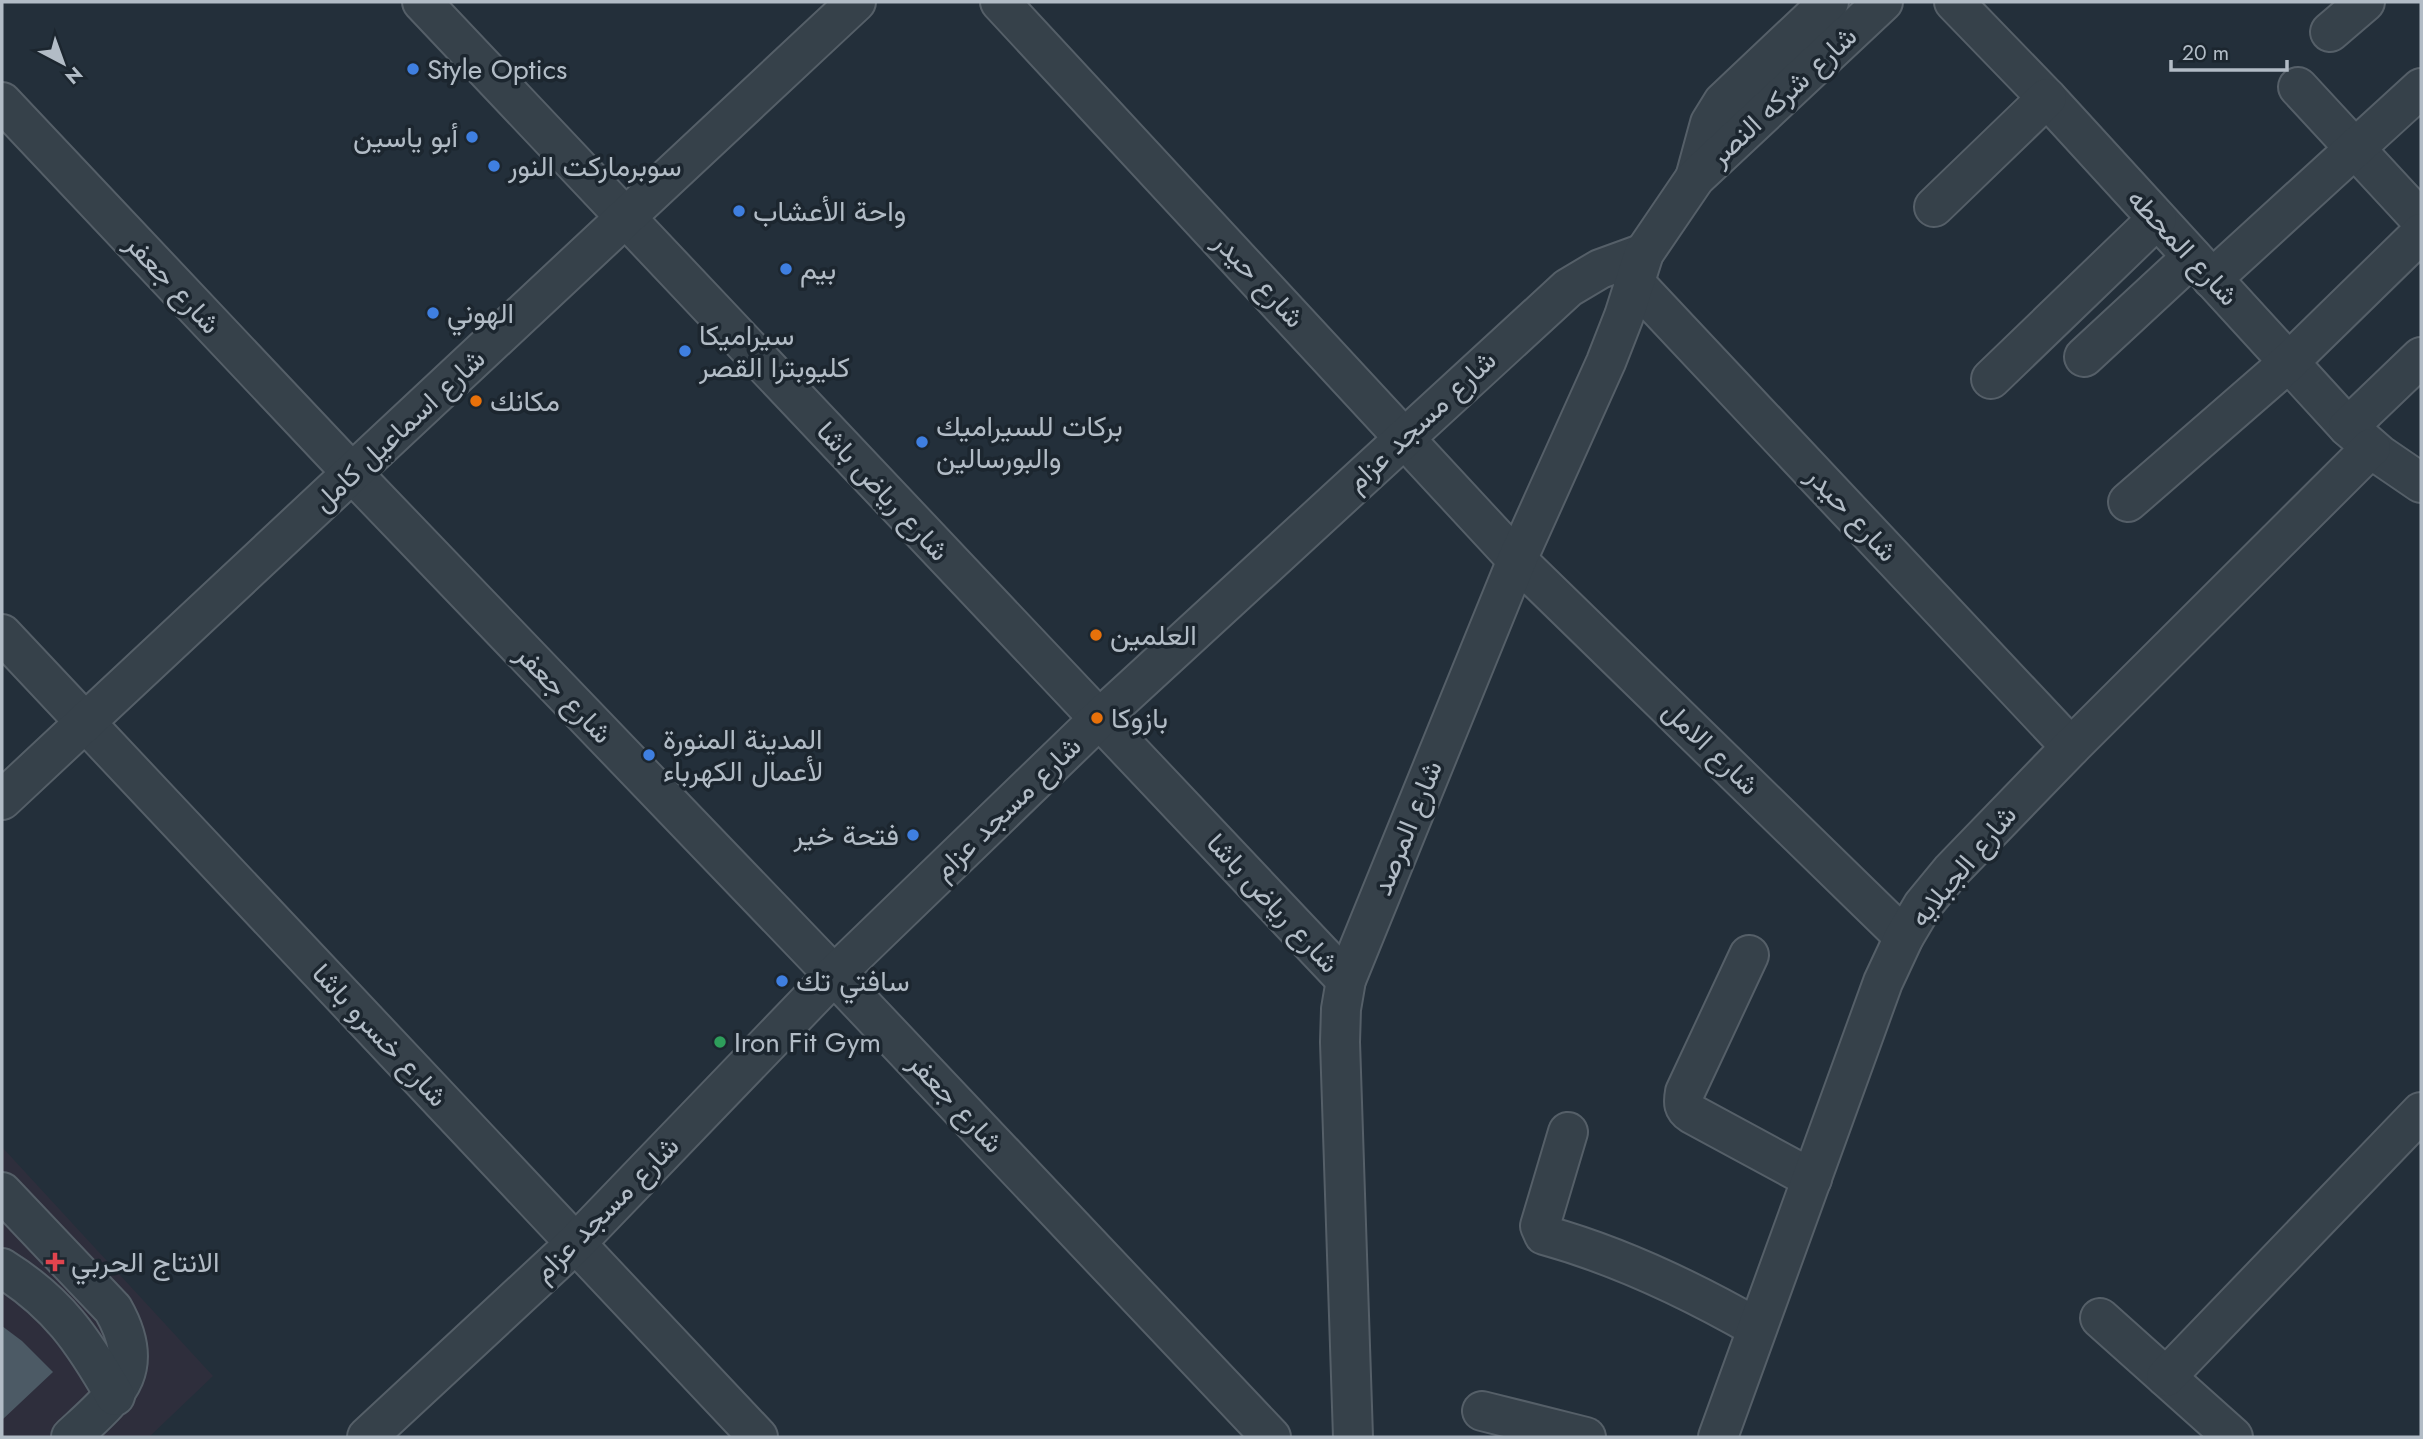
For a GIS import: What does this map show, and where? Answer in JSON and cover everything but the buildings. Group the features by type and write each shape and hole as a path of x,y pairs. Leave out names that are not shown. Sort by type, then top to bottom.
{"street":[{"name":"شارع رياض باشا","path":"422,2 1346,980"},
{"name":"شارع اسماعيل كامل","path":"2,800 856,2"},
{"name":"شارع حيدر","path":"1000,2 1517,560"},
{"name":"شارع شركه النصر","path":"1695,178 1710,123 1723,102 1829,2"},
{"name":"شارع شركه النصر","path":"1695,178 1883,2"},
{"name":"شارع المحطه","path":"1954,2 2047,98 2359,438 2421,483"},
{"path":"2330,32 2365,2"},
{"path":"2298,86 2421,220"},
{"path":"2084,356 2356,148 2421,88"},
{"path":"1934,207 2047,98"},
{"name":"شارع جعفر","path":"2,102 1271,1437"},
{"path":"1639,267 1695,178"},
{"path":"1991,379 2157,219"},
{"path":"2128,502 2289,362 2421,233"},
{"name":"شارع حيدر","path":"1639,267 2071,747"},
{"name":"شارع مسجد عزام","path":"367,1437 576,1243 834,975 1099,719 1404,436 1568,288 1600,269 1639,267"},
{"name":"شارع المرصد","path":"1353,1437 1341,1055 1341,1009 1346,980 1517,560 1606,362 1639,267"},
{"name":"شارع الجبلايه","path":"1717,1437 1883,982 1904,937 1923,905 1951,871 2071,747 2359,438 2421,358"},
{"name":"شارع الامل","path":"1517,560 1904,937"},
{"name":"شارع خسرو باشا","path":"2,634 758,1437"},
{"path":"1749,955 1685,1093 1685,1110 1812,1179"},
{"path":"2166,1377 2421,1112"},
{"path":"1568,1132 1540,1226 1544,1235 1596,1251 1652,1273 1757,1328"},
{"path":"2,1192 113,1309 125,1330 129,1352 125,1375 115,1396 71,1437"},
{"path":"2,1268 26,1283 62,1315 115,1396"},
{"path":"2100,1318 2233,1437"},
{"path":"1482,1411 1586,1437"}],"shaded area":[{"name":"الانتاج الحربي","path":"2,1147 213,1376 149,1437 2,1437"}],"place":[{"name":"Style Optics","path":"413,69"},
{"name":"أبو ياسين","path":"472,137"},
{"name":"سوبرماركت النور","path":"494,166"},
{"name":"واحة الأعشاب","path":"739,211"},
{"name":"بيم","path":"786,269"},
{"name":"الهوني","path":"433,313"},
{"name":"سيراميكا كليوبترا القصر","path":"685,351"},
{"name":"مكانك","path":"476,401"},
{"name":"بركات للسيراميك والبورسالين","path":"922,442"},
{"name":"العلمين","path":"1096,635"},
{"name":"بازوكا","path":"1097,718"},
{"name":"المدينة المنورة لأعمال الكهرباء","path":"649,755"},
{"name":"فتحة خير","path":"913,835"},
{"name":"سافتي تك","path":"782,981"},
{"name":"Iron Fit Gym","path":"720,1042"},
{"name":"الانتاج الحربي","path":"55,1262"}]}
